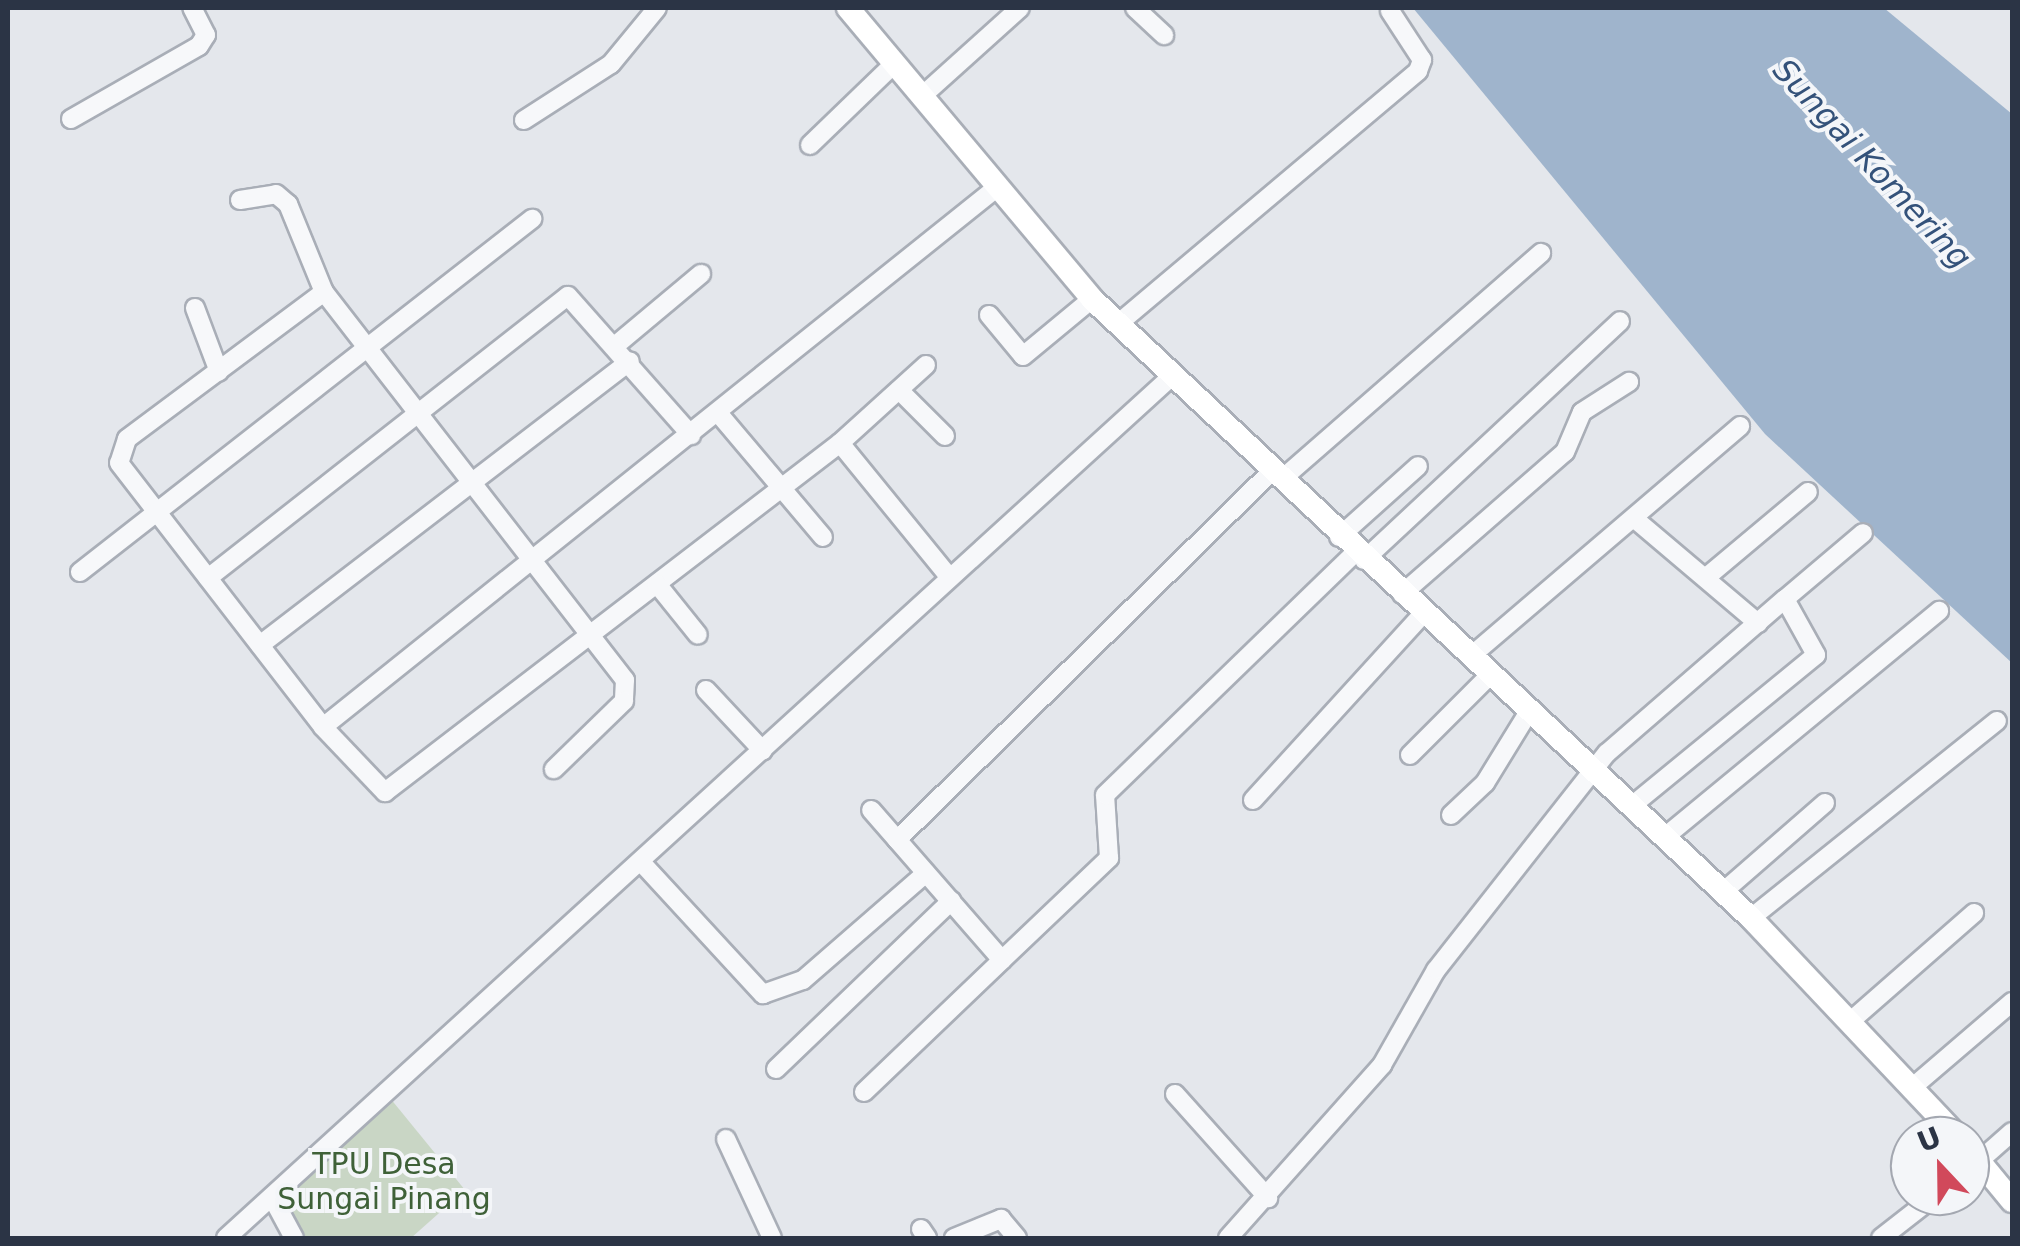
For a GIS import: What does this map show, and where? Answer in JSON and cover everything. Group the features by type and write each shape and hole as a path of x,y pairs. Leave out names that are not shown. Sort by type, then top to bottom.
{"main road":[{"path":"848,8 995,188 1092,299 1528,713 1634,804 1853,1019 1940,1116"},
{"path":"1990,1178 2012,1202"}],"street":[{"path":"71,119 200,46 206,34 192,8"},
{"path":"524,120 611,64 657,8"},
{"path":"921,97 1020,8"},
{"path":"1136,8 1164,34"},
{"path":"1119,323 1418,72 1422,60 1390,11"},
{"path":"810,145 894,64"},
{"path":"323,727 533,563 995,188"},
{"path":"240,200 276,194 288,204 324,292 592,638 626,695 554,770"},
{"path":"80,572 372,352 532,219"},
{"path":"897,840 1277,474 1541,253"},
{"path":"616,345 701,274"},
{"path":"324,292 121,450 118,464 323,727 372,785 392,790 840,443 926,365"},
{"path":"208,578 568,296 616,345 692,435"},
{"path":"989,315 1023,356 1092,299"},
{"path":"195,308 219,372"},
{"path":"864,1092 1109,858 1105,795 1353,549 1620,321"},
{"path":"260,645 630,361"},
{"path":"226,1238 274,1200 1172,376"},
{"path":"1402,594 1565,452 1582,412 1629,382"},
{"path":"899,390 945,436"},
{"path":"718,414 823,537"},
{"path":"1471,656 1636,520 1740,426"},
{"path":"840,443 950,578"},
{"path":"1353,549 1418,466"},
{"path":"1709,575 1808,492"},
{"path":"1636,520 1709,575 1758,623"},
{"path":"1228,1238 1268,1198 1382,1065 1436,970 1598,771 1608,753 1863,533"},
{"path":"657,584 698,635"},
{"path":"1634,804 1816,656 1785,599"},
{"path":"1666,836 1939,612"},
{"path":"1253,800 1424,614"},
{"path":"1410,756 1490,676"},
{"path":"706,690 764,751"},
{"path":"1451,815 1485,782 1528,713"},
{"path":"1751,918 1997,721"},
{"path":"1724,891 1825,804"},
{"path":"871,810 1002,960"},
{"path":"641,862 764,994 803,980 926,873"},
{"path":"776,1069 951,901"},
{"path":"1853,1019 1974,913"},
{"path":"1914,1086 2012,1002"},
{"path":"1175,1094 1268,1198"},
{"path":"1990,1148 2012,1132"},
{"path":"726,1139 772,1238"},
{"path":"274,1200 294,1238"},
{"path":"1881,1238 1909,1216"},
{"path":"954,1238 1001,1219 1017,1238"}],"green space":[{"name":"TPU Desa Sungai Pinang","path":"390,1098 465,1190 411,1238 302,1238 283,1199"}],"water":[{"name":"Sungai Komering","path":"1413,8 1884,8 2012,114 2012,663 1765,434"}]}
